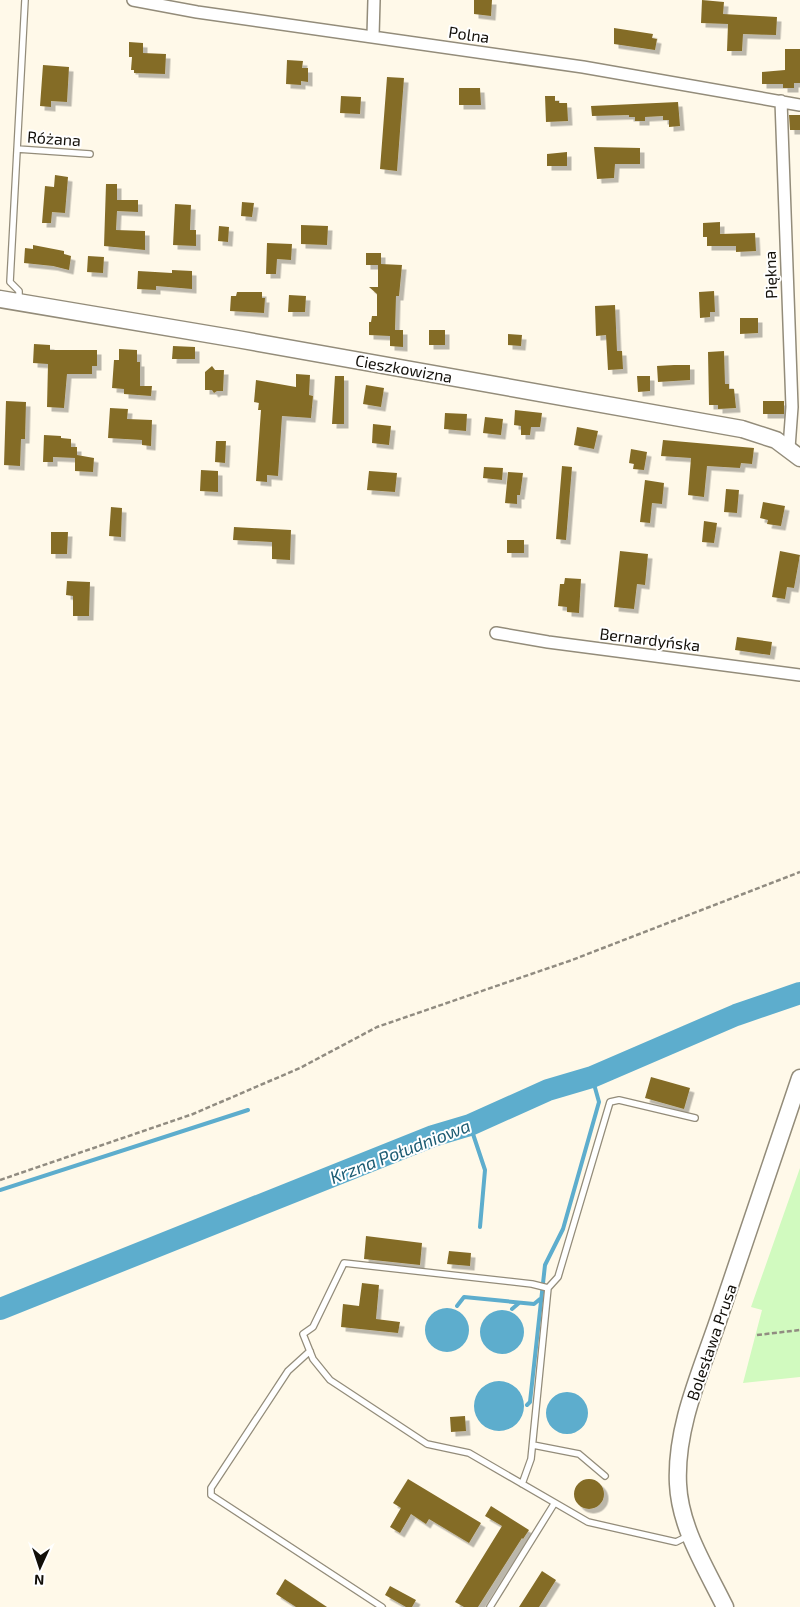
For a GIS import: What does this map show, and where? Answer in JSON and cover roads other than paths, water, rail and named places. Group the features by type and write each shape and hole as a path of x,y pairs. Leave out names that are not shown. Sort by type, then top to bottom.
{"street":[{"name":"Polna","path":"133,0 197,12 583,67 800,105"},
{"path":"373,36 374,0"},
{"name":"Piękna","path":"781,101 794,453"},
{"name":"Cieszkowizna","path":"0,299 303,350 734,428 776,440 794,453"},
{"name":"Bernardyńska","path":"496,633 548,642 800,675"},
{"name":"Bolesława Prusa","path":"726,1607 690,1535 682,1510 678,1484 680,1443 686,1416 800,1078"}],"lane":[{"name":"Różana","path":"19,302 19,291 10,282 25,0"},
{"name":"Różana","path":"17,149 90,154"},
{"path":"522,1484 531,1459 533,1445 548,1288 558,1277 610,1102 619,1100 695,1118"},
{"path":"548,1288 532,1284 344,1263 313,1327 303,1334 313,1360 330,1380 427,1444 469,1452 554,1504 588,1522 676,1542 690,1535"},
{"path":"310,1351 283,1379 211,1488 211,1495 382,1607"},
{"path":"533,1445 579,1454 605,1476"},
{"path":"490,1607 554,1504"}],"water":[{"path":"451,1308 463,1314 468,1321 468,1339 463,1346 456,1351 443,1352 435,1349 428,1342 425,1326 428,1318 435,1311"},
{"path":"506,1310 518,1316 523,1323 523,1341 518,1348 511,1353 498,1354 490,1351 483,1344 480,1328 483,1320 490,1313"},
{"path":"499,1381 513,1385 520,1392 524,1406 520,1420 513,1427 499,1431 485,1427 478,1420 474,1406 478,1392 485,1385"},
{"path":"567,1392 582,1398 588,1413 582,1428 567,1434 552,1428 546,1413 552,1398"}],"waterway":[{"name":"Krzna Południowa","path":"0,1309 433,1136 470,1125 548,1090 592,1077 736,1015 800,993"},
{"path":"527,1405 530,1402 545,1265 563,1229 599,1102 592,1077"},
{"path":"0,1190 248,1110"},
{"path":"470,1125 485,1170 480,1227"},
{"path":"457,1306 464,1297 534,1304 540,1299"},
{"path":"512,1309 519,1303"}]}
